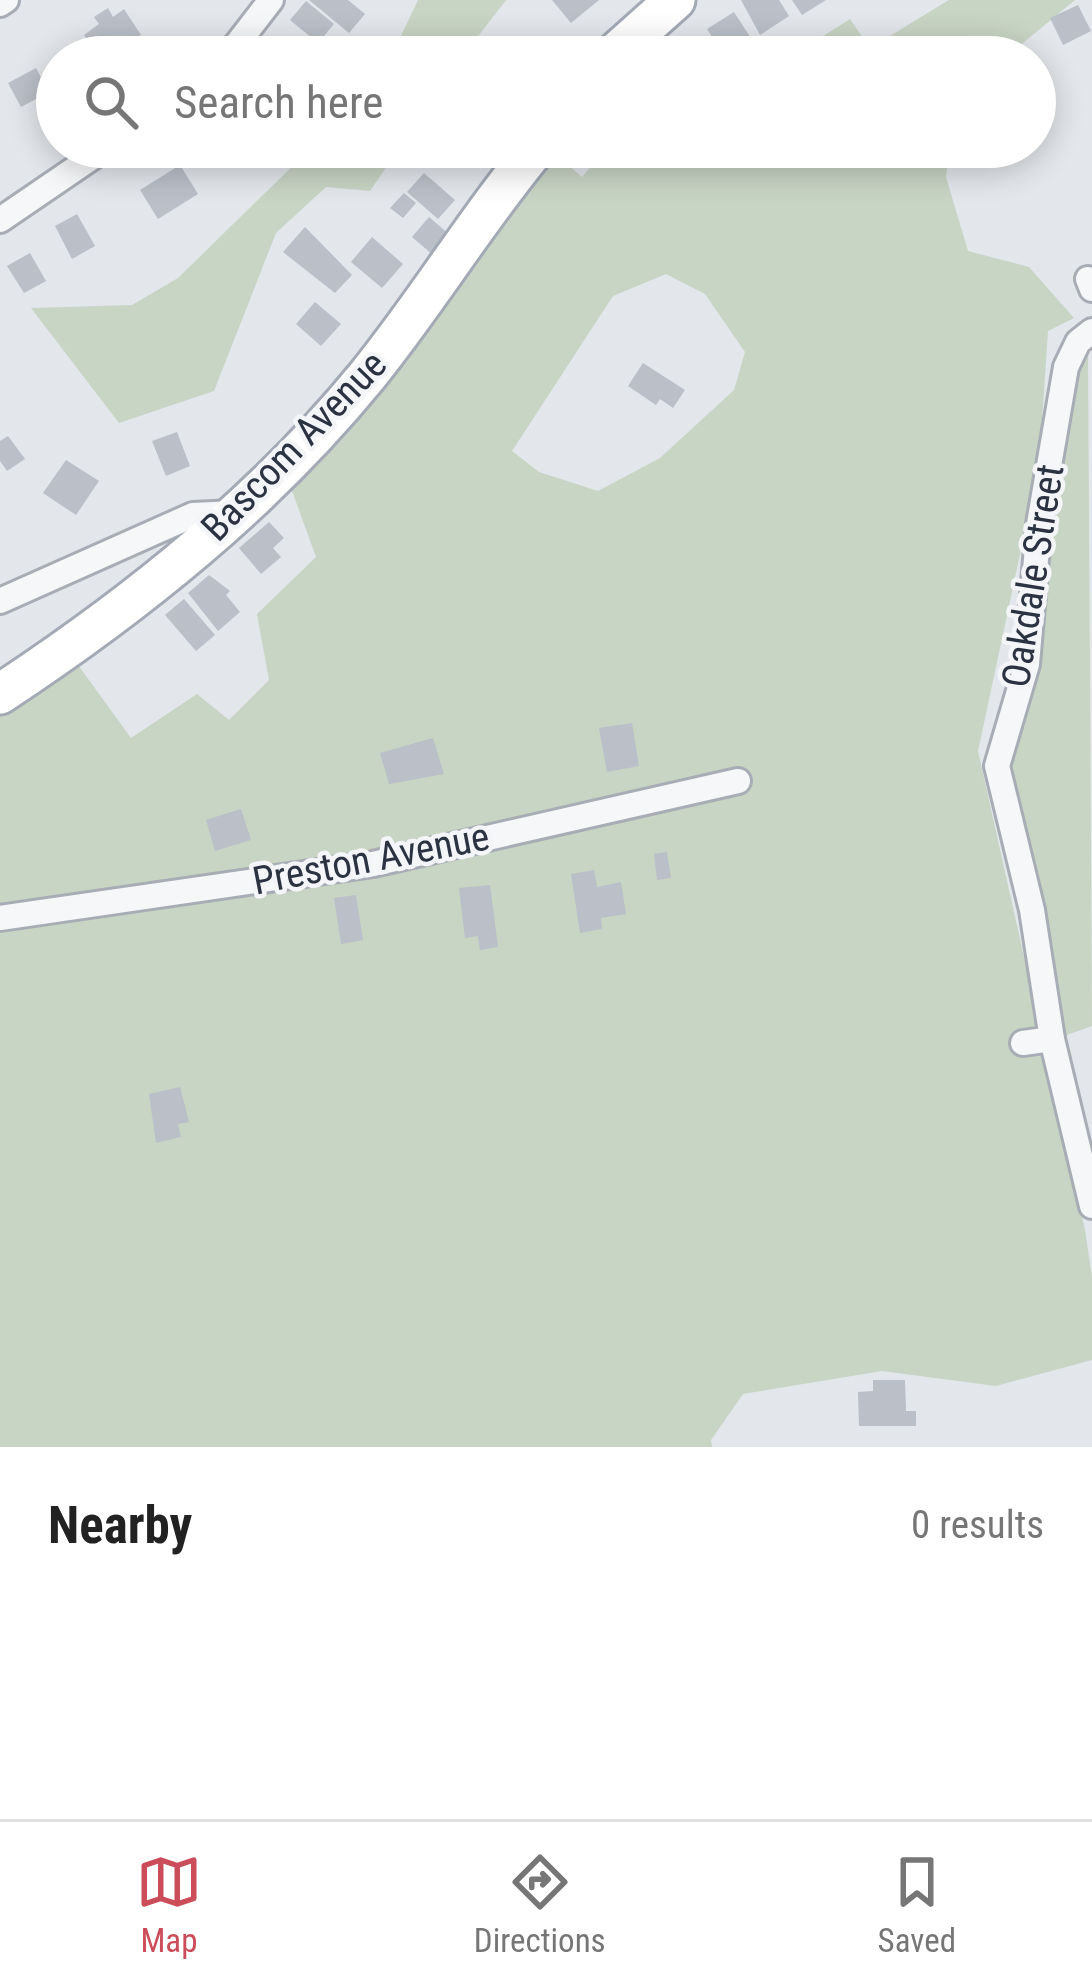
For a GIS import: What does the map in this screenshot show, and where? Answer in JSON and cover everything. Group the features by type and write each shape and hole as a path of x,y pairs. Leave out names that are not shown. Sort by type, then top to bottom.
{"main road":[{"path":"635,36 675,0"},
{"name":"Bascom Avenue","path":"0,694 118,614 237,513 365,379 521,168"}],"street":[{"path":"243,36 271,0"},
{"path":"0,220 76,168"},
{"name":"Oakdale Street","path":"1092,331 1078,342 1066,367 1039,524 1027,664 997,766 1032,910 1052,1039 1092,1205"},
{"path":"0,601 193,514 237,513"},
{"name":"Preston Avenue","path":"0,918 373,864 738,782"},
{"path":"1023,1042 1052,1039"}],"green space":[{"path":"418,0 506,0 478,36 401,36"},
{"path":"949,0 1075,0 1031,36 890,36"},
{"path":"850,19 862,36 823,36"},
{"path":"291,168 386,168 370,191 326,187 276,233 214,391 119,423 31,308 132,305 178,278"},
{"path":"544,168 572,168 582,177 590,168 947,168 968,251 1029,267 1074,318 1048,331 1039,465 978,751 1085,1230 1092,1277 1092,1360 996,1386 882,1371 743,1394 711,1440 712,1447 0,1447 0,715 78,665 131,738 197,694 229,720 269,680 257,614 316,557 291,488 411,351","holes":["666,274 705,294 745,352 734,390 660,458 598,491 539,472 512,451 613,296"]},
{"path":"1088,344 1092,1026 1061,1037 1032,856 1002,762 1071,365"}],"building":[{"path":"309,0 348,0 365,14 349,33"},
{"path":"552,0 599,0 571,23"},
{"path":"741,0 779,0 789,16 760,35"},
{"path":"792,0 826,0 802,15"},
{"path":"306,1 334,24 324,36 309,36 290,20"},
{"path":"1078,5 1091,31 1063,45 1050,18"},
{"path":"108,8 113,17 124,9 141,35 85,36 99,24 94,17"},
{"path":"734,12 750,36 712,36 707,29"},
{"path":"36,68 36,99 21,107 8,83"},
{"path":"182,168 198,194 158,219 140,190"},
{"path":"424,173 455,200 438,219 407,192"},
{"path":"404,193 416,203 403,218 390,208"},
{"path":"77,214 95,246 72,259 55,226"},
{"path":"429,217 450,235 433,255 412,237"},
{"path":"305,227 352,275 335,293 283,252"},
{"path":"372,237 403,264 382,288 351,262"},
{"path":"30,253 46,281 24,293 7,266"},
{"path":"315,302 341,324 321,346 296,324"},
{"path":"643,363 685,390 673,408 660,399 656,405 628,386"},
{"path":"177,432 190,466 166,476 152,441"},
{"path":"8,436 25,459 7,471 0,461 0,441"},
{"path":"66,460 99,481 76,515 43,493"},
{"path":"269,522 284,538 273,548 281,557 261,574 239,548"},
{"path":"209,575 230,591 226,595 240,612 218,631 188,593"},
{"path":"184,599 215,635 196,651 165,615"},
{"path":"632,723 639,766 607,772 599,728"},
{"path":"433,738 444,774 389,784 380,753"},
{"path":"241,809 251,840 215,851 206,820"},
{"path":"667,852 671,878 657,880 654,854"},
{"path":"594,870 597,887 621,882 626,914 601,918 602,929 580,933 571,874"},
{"path":"490,885 498,947 480,950 478,936 465,938 459,888"},
{"path":"356,895 363,940 341,944 334,898"},
{"path":"180,1087 189,1122 178,1124 181,1137 156,1143 149,1094"},
{"path":"873,1380 905,1380 906,1411 916,1411 916,1426 859,1426 858,1392 873,1391"}]}
